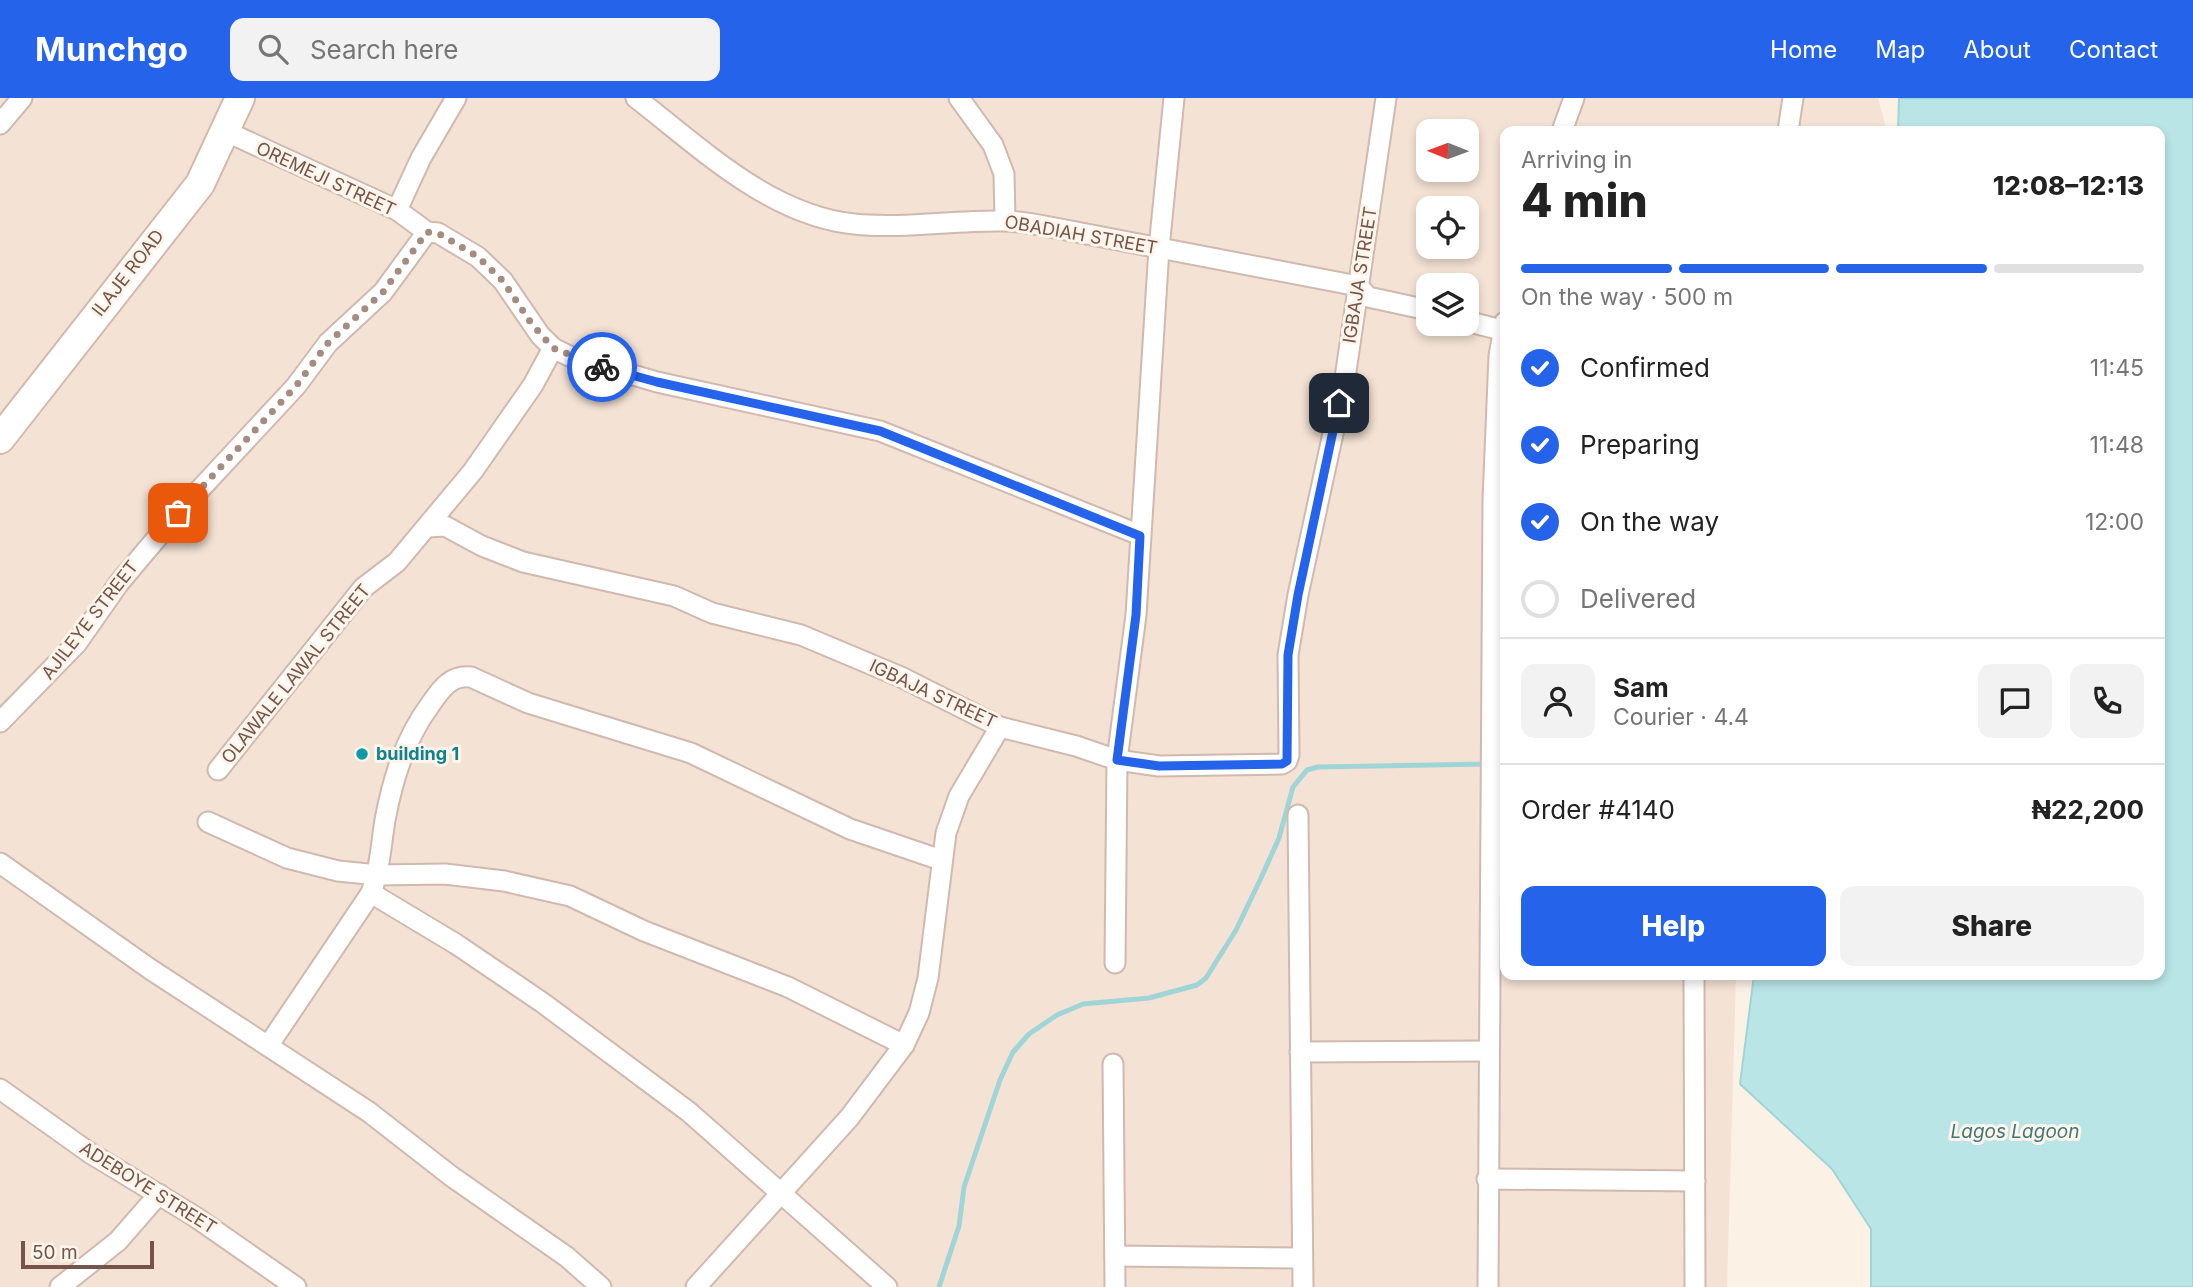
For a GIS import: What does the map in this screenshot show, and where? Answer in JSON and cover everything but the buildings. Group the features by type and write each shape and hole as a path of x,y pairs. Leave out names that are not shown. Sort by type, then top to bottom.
{"street":[{"path":"0,124 22,98"},
{"name":"ILAJE ROAD","path":"0,439 200,184 240,98"},
{"path":"397,211 421,158 456,98"},
{"name":"OBADIAH STREET","path":"636,98 756,188 785,205 819,217 855,224 1005,220 1357,286 1368,297 1416,307"},
{"path":"959,98 993,145 1004,174 1005,220"},
{"path":"1115,963 1117,760 1136,615 1159,248 1174,98"},
{"name":"IGBAJA STREET","path":"428,527 445,526 482,546 523,562 674,596 712,613 801,635 901,677 1000,727 1076,746 1117,760 1159,766 1282,764 1287,761 1288,655 1298,595 1345,378 1386,98"},
{"path":"1564,126 1574,98"},
{"path":"1789,126 1793,98"},
{"name":"OREMEJI STREET","path":"225,131 397,211 427,232 438,233 478,257 503,281 531,323 553,348"},
{"name":"AJILEYE STREET","path":"0,722 77,643 118,583 218,469 296,386 328,343 383,292 427,232"},
{"path":"1479,323 1500,326"},
{"path":"553,348 646,379 880,431 1140,536"},
{"name":"OLAWALE LAWAL STREET","path":"218,769 363,588 397,562 428,527 505,427 553,348"},
{"path":"1488,1287 1487,1051 1493,749 1493,500 1500,390"},
{"path":"268,1045 374,885 395,776 411,735 442,687 462,676 471,677 528,703 691,754 850,829 941,860"},
{"path":"696,1287 849,1118 904,1045 919,1013 928,978 946,833 959,796 1000,727"},
{"path":"1298,815 1303,1287"},
{"path":"208,822 287,858 338,871 374,885 543,1003 689,1112 780,1196 887,1287"},
{"path":"0,863 150,969 369,1112 451,1175 567,1257 601,1287"},
{"path":"374,885 445,874 480,878 570,896 644,931 788,987 904,1045"},
{"path":"1694,980 1695,1287"},
{"path":"1300,1052 1487,1051"},
{"path":"1113,1064 1115,1287"},
{"name":"ADEBOYE STREET","path":"0,1089 90,1153 159,1194 296,1287"},
{"path":"1487,1179 1695,1181"},
{"path":"60,1287 118,1241 159,1194"},
{"path":"1115,1256 1303,1258"}],"shaded area":[{"path":"0,98 1878,98 1886,126 1500,126 1500,980 1736,980 1727,1287 0,1287"}],"water":[{"name":"Lagos Lagoon","path":"1899,98 2193,98 2193,1287 1871,1287 1871,1229 1832,1169 1740,1084 1753,980 2165,980 2165,126 1898,126"}],"waterway":[{"path":"939,1287 959,1226 964,1187 1000,1080 1013,1052 1029,1034 1057,1015 1083,1004 1149,998 1197,985 1206,978 1236,930 1279,838 1293,787 1307,770 1318,767 1487,764"}],"way so far":[{"path":"178,513 296,386 328,343 383,292 427,232 438,233 478,257 503,281 531,323 553,348 602,367"}],"place":[{"name":"building 1","path":"362,754"}],"route":[{"path":"602,367 657,382 880,431 1140,536 1136,615 1117,760 1159,766 1282,764 1287,761 1288,655 1298,595 1339,403"}]}
